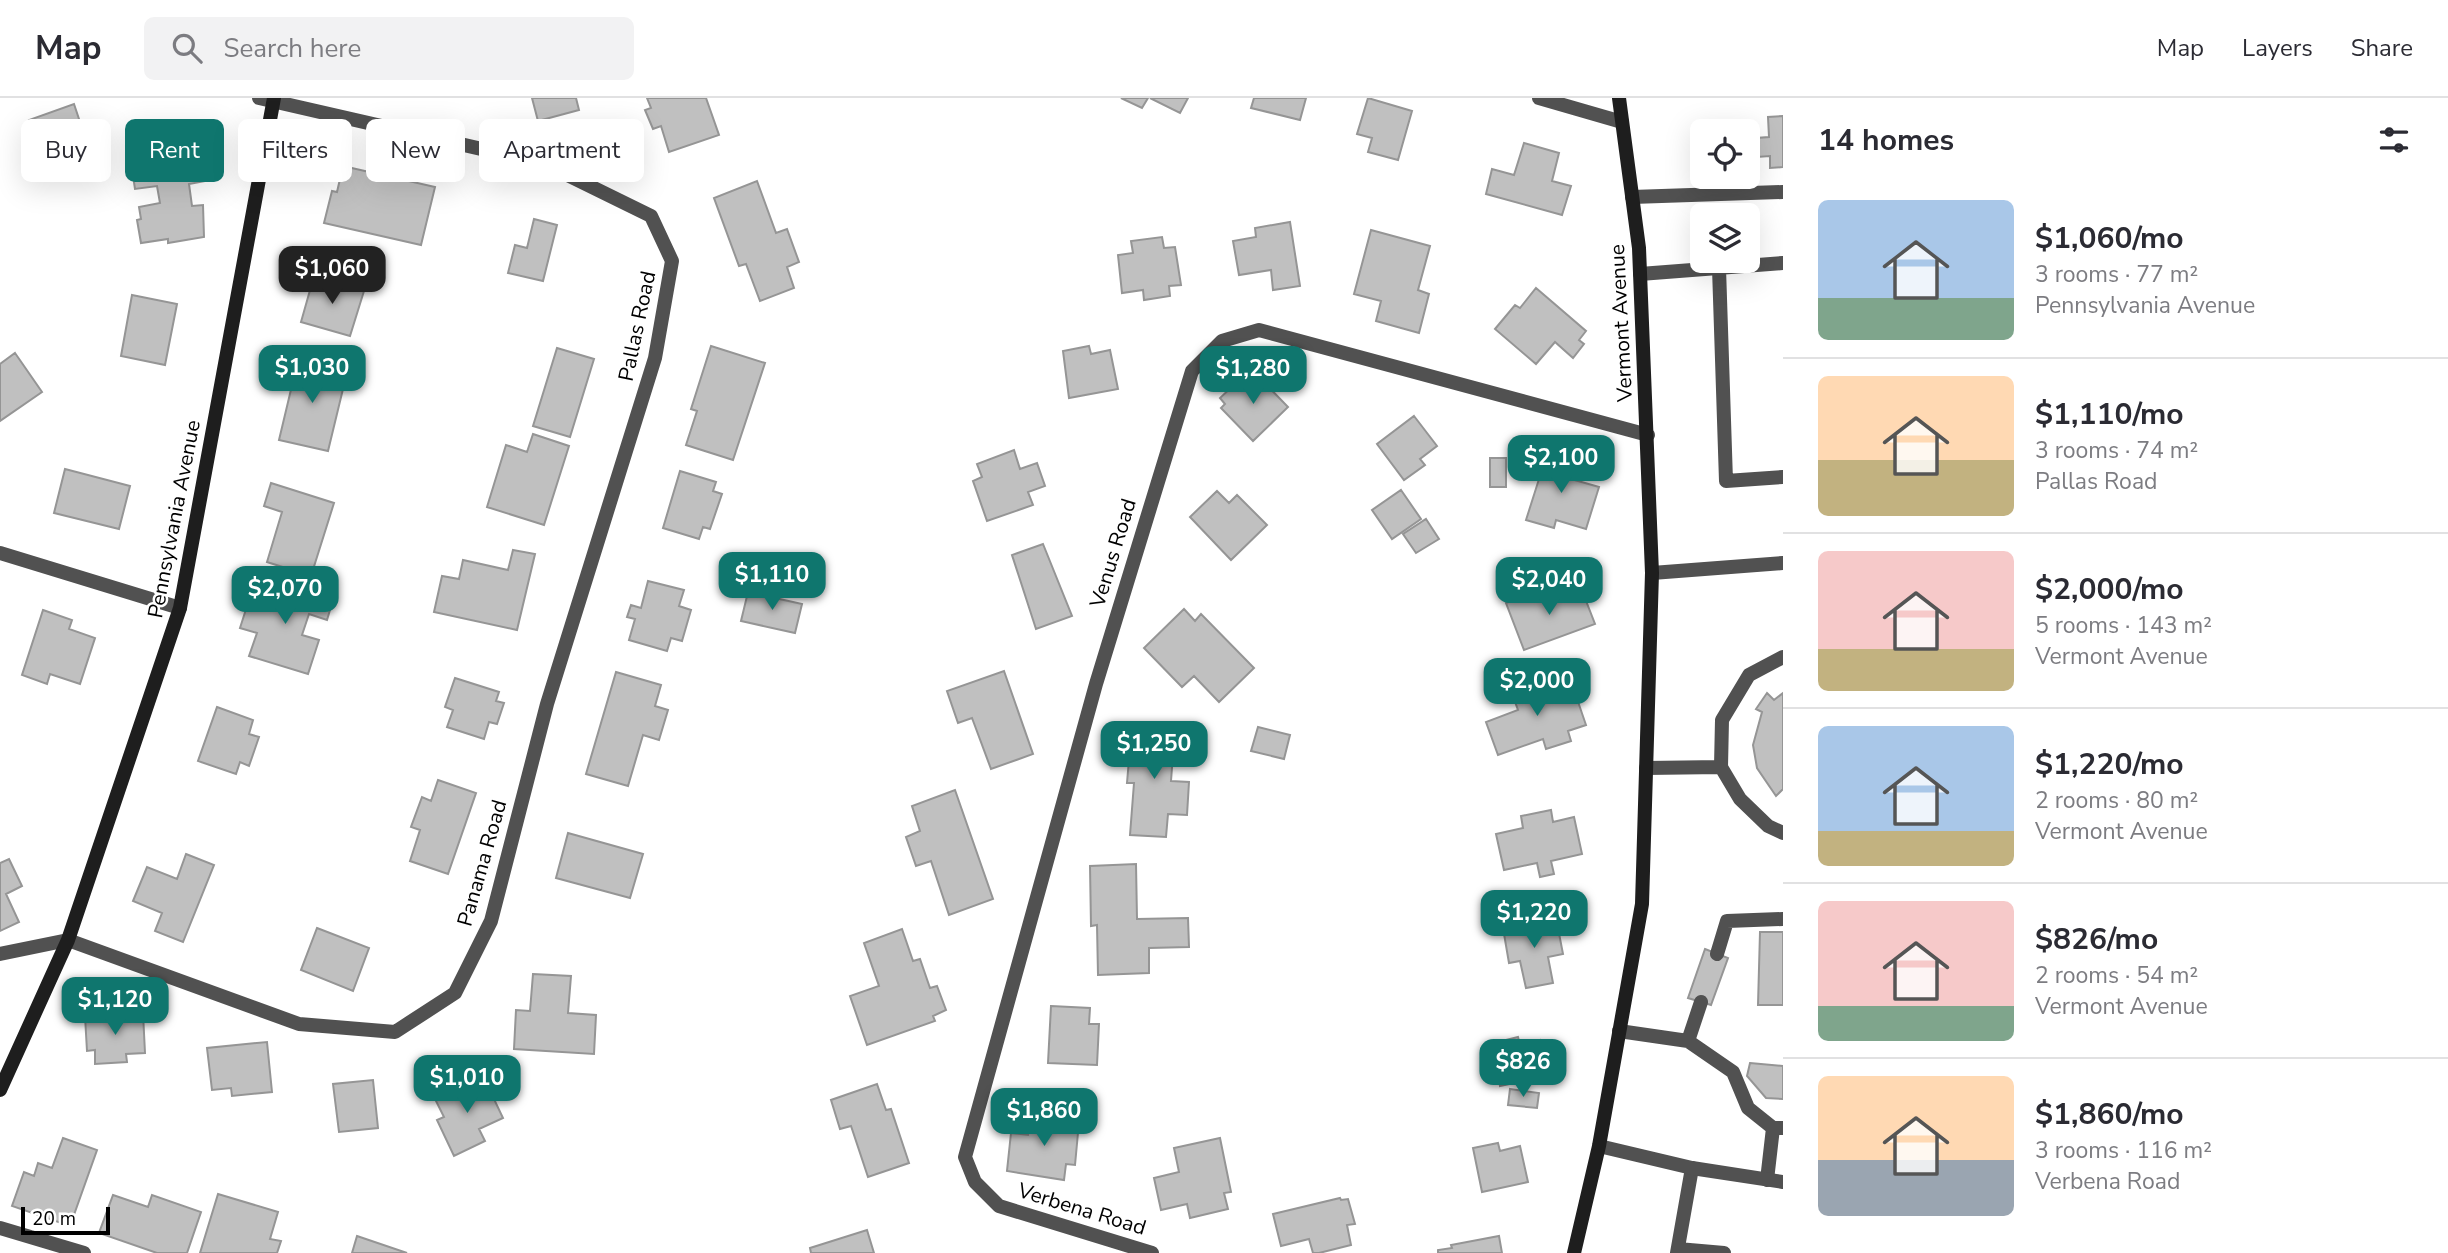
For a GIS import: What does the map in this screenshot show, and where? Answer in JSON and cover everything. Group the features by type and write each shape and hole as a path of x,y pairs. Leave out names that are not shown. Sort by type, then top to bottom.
{"street":[{"name":"Pallas Road","path":"259,98 543,163 651,216 672,261 655,358 547,704"},
{"path":"1539,98 1622,122"},
{"name":"Vermont Avenue","path":"1574,1253 1599,1146 1642,904 1652,573 1640,274 1619,98"},
{"name":"Pennsylvania Avenue","path":"0,1090 68,940 180,608 274,101"},
{"path":"1632,197 1783,192"},
{"path":"1760,265 1783,263"},
{"path":"1640,274 1690,270"},
{"path":"1719,273 1726,481 1783,477"},
{"name":"Venus Road","path":"999,1206 975,1182 965,1157 1109,639 1192,372 1199,361 1222,341 1259,330 1648,435"},
{"path":"0,553 180,608"},
{"path":"1652,573 1783,563"},
{"path":"1783,657 1749,675 1721,720 1721,767 1740,799 1768,826 1783,833"},
{"name":"Panama Road","path":"68,940 299,1024 395,1032 455,993 491,921 547,704"},
{"path":"1646,768 1721,767"},
{"path":"1717,954 1727,921 1783,919"},
{"path":"0,954 68,940"},
{"path":"1688,1041 1701,1002"},
{"path":"1619,1031 1688,1041 1733,1072 1748,1108 1778,1128 1767,1180"},
{"path":"1599,1146 1692,1168 1783,1182"},
{"path":"1692,1168 1677,1251 1724,1253"},
{"name":"Verbena Road","path":"999,1206 1152,1253"},
{"path":"0,1228 84,1253"}],"building":[{"path":"532,98 576,98 579,110 537,119"},
{"path":"647,98 706,98 719,135 669,152 661,126 653,129 645,110 651,108"},
{"path":"1121,98 1148,98 1142,108"},
{"path":"1150,98 1188,98 1180,113"},
{"path":"1254,98 1306,98 1300,120 1251,108"},
{"path":"1368,98 1412,111 1398,160 1368,152 1372,138 1357,134"},
{"path":"74,104 79,119 32,119"},
{"path":"1783,116 1783,167 1770,168 1770,156 1760,157 1760,138 1769,137 1768,117"},
{"path":"1524,143 1559,153 1552,181 1571,186 1562,215 1486,194 1492,169 1514,175"},
{"path":"352,168 366,171 366,182 413,182 435,187 421,245 324,223 332,191 337,192 339,182 352,182"},
{"path":"757,181 776,233 787,229 799,262 787,267 794,288 760,301 746,264 739,266 714,198"},
{"path":"134,182 200,182 189,184 192,206 203,205 204,237 168,243 168,239 141,243 137,220 141,219 139,207 160,203 157,186 135,189"},
{"path":"534,219 557,225 543,281 508,273 515,245 527,248"},
{"path":"1290,222 1300,286 1273,290 1271,270 1239,275 1233,241 1256,237 1255,228"},
{"path":"1371,230 1430,246 1418,290 1429,294 1419,333 1376,321 1381,301 1354,294"},
{"path":"1162,237 1164,248 1175,247 1181,285 1169,286 1170,296 1144,300 1143,290 1122,293 1118,255 1133,253 1131,241"},
{"path":"314,276 364,291 350,336 301,322"},
{"path":"1536,288 1586,331 1579,340 1584,344 1573,358 1555,342 1536,364 1495,329 1515,305 1520,308"},
{"path":"132,295 177,304 165,365 121,356"},
{"path":"711,346 765,363 733,460 686,445 697,411 691,409"},
{"path":"1089,346 1091,354 1110,350 1118,389 1069,398 1063,351"},
{"path":"557,348 594,359 570,437 533,426"},
{"path":"15,353 42,392 0,421 0,364"},
{"path":"299,356 336,364 331,386 343,389 328,451 279,440"},
{"path":"1255,373 1288,407 1253,441 1221,408 1225,404 1220,398 1236,383 1240,388"},
{"path":"1414,416 1437,446 1420,459 1425,465 1404,480 1377,444"},
{"path":"533,434 569,446 544,525 487,507 506,445 527,452"},
{"path":"1014,450 1020,469 1037,463 1045,486 1028,492 1033,505 987,521 973,481 982,477 977,464"},
{"path":"1547,453 1576,462 1571,479 1599,487 1586,529 1556,520 1554,528 1526,520 1540,476 1534,474 1538,462 1544,463"},
{"path":"1490,458 1506,458 1506,487 1490,487"},
{"path":"65,469 130,486 119,529 54,513"},
{"path":"680,471 716,482 713,491 722,494 710,529 703,527 699,539 663,528"},
{"path":"271,483 334,503 311,576 267,562 282,512 264,506"},
{"path":"1401,490 1421,519 1392,539 1372,510"},
{"path":"1217,491 1229,503 1237,495 1267,525 1231,560 1190,517"},
{"path":"1426,519 1439,539 1416,553 1403,534"},
{"path":"1043,544 1072,616 1036,629 1012,555"},
{"path":"513,550 535,554 517,630 434,612 442,576 459,579 463,560 508,570"},
{"path":"269,580 333,600 327,620 309,614 302,635 319,640 308,674 249,656 257,633 240,628 248,603 261,607"},
{"path":"648,581 684,590 679,606 691,610 682,641 671,638 667,651 629,640 635,619 627,617 631,605 641,608"},
{"path":"1581,588 1595,624 1524,650 1506,603 1543,589 1547,601"},
{"path":"748,592 802,604 795,633 741,621"},
{"path":"1184,609 1195,621 1201,614 1254,668 1219,702 1194,676 1182,687 1144,648"},
{"path":"43,610 72,620 69,629 95,638 80,684 50,674 47,684 22,675"},
{"path":"1004,671 1033,754 991,769 972,718 958,723 947,691"},
{"path":"616,672 661,685 655,706 668,710 659,740 643,735 628,786 586,774"},
{"path":"455,678 499,692 496,701 504,703 497,724 489,722 484,739 447,727 453,710 445,707"},
{"path":"1550,678 1556,696 1574,690 1586,725 1568,731 1571,741 1546,749 1543,739 1498,755 1486,722 1518,710 1511,691"},
{"path":"1767,693 1774,700 1783,693 1783,789 1776,796 1757,768 1753,745 1762,712 1756,709"},
{"path":"217,707 253,720 249,734 259,737 249,766 240,762 236,774 198,761"},
{"path":"1132,724 1175,727 1171,781 1189,782 1187,815 1168,814 1166,837 1130,835 1134,783 1127,783"},
{"path":"1258,727 1290,735 1284,759 1251,751"},
{"path":"438,780 476,793 448,874 410,861 420,830 411,827 422,797 431,801"},
{"path":"955,790 993,899 949,915 931,861 916,866 906,837 920,831 912,806"},
{"path":"1551,810 1553,822 1574,817 1582,854 1551,861 1554,874 1540,877 1537,863 1504,870 1496,834 1523,828 1521,816"},
{"path":"568,833 643,854 630,898 556,878"},
{"path":"186,854 214,865 183,942 155,931 162,913 133,901 147,867 177,879"},
{"path":"9,859 22,886 6,894 19,922 0,931 0,863"},
{"path":"1136,864 1137,919 1188,918 1189,947 1149,948 1149,973 1098,975 1097,925 1091,926 1090,866"},
{"path":"1556,918 1563,954 1548,957 1553,983 1526,988 1520,961 1509,963 1503,928"},
{"path":"317,928 369,948 353,991 301,970"},
{"path":"902,929 913,961 920,959 930,988 937,986 946,1010 933,1016 935,1021 867,1045 850,996 879,986 864,943"},
{"path":"1760,932 1783,932 1783,1005 1758,1005"},
{"path":"1705,949 1728,958 1711,1005 1688,998"},
{"path":"533,974 571,976 568,1013 596,1015 594,1054 514,1049 516,1010 530,1011"},
{"path":"1051,1006 1090,1008 1089,1024 1099,1024 1097,1065 1048,1063"},
{"path":"143,1013 145,1053 126,1054 127,1062 95,1064 95,1050 87,1051 85,1016"},
{"path":"1518,1037 1520,1045 1540,1040 1547,1076 1500,1086 1494,1043"},
{"path":"267,1042 272,1092 232,1096 231,1088 212,1090 207,1048"},
{"path":"1750,1063 1783,1066 1783,1099 1766,1098 1747,1076"},
{"path":"483,1076 503,1118 479,1129 485,1141 454,1156 437,1120 444,1117 435,1099"},
{"path":"373,1080 378,1128 339,1132 333,1084"},
{"path":"877,1084 886,1110 891,1109 909,1163 868,1177 851,1126 840,1129 831,1100"},
{"path":"1510,1089 1539,1093 1537,1108 1508,1105"},
{"path":"1030,1117 1079,1122 1075,1165 1066,1164 1064,1180 1007,1171 1011,1133 1028,1135"},
{"path":"63,1138 97,1150 70,1226 12,1206 24,1172 34,1176 38,1163 52,1168"},
{"path":"1220,1138 1231,1192 1224,1193 1228,1209 1190,1218 1187,1204 1161,1210 1154,1178 1179,1172 1174,1148"},
{"path":"1498,1143 1500,1151 1520,1146 1528,1182 1482,1192 1473,1148"},
{"path":"218,1194 278,1212 270,1239 281,1241 277,1253 200,1253"},
{"path":"113,1195 148,1207 152,1195 201,1212 187,1253 157,1253 99,1233"},
{"path":"1340,1198 1348,1199 1355,1224 1347,1225 1351,1245 1319,1253 1313,1253 1309,1239 1281,1246 1273,1214"},
{"path":"867,1230 874,1253 811,1253 810,1248"},
{"path":"357,1236 407,1253 352,1253"},
{"path":"1499,1236 1502,1253 1438,1253 1438,1250 1452,1248 1451,1245"}]}
